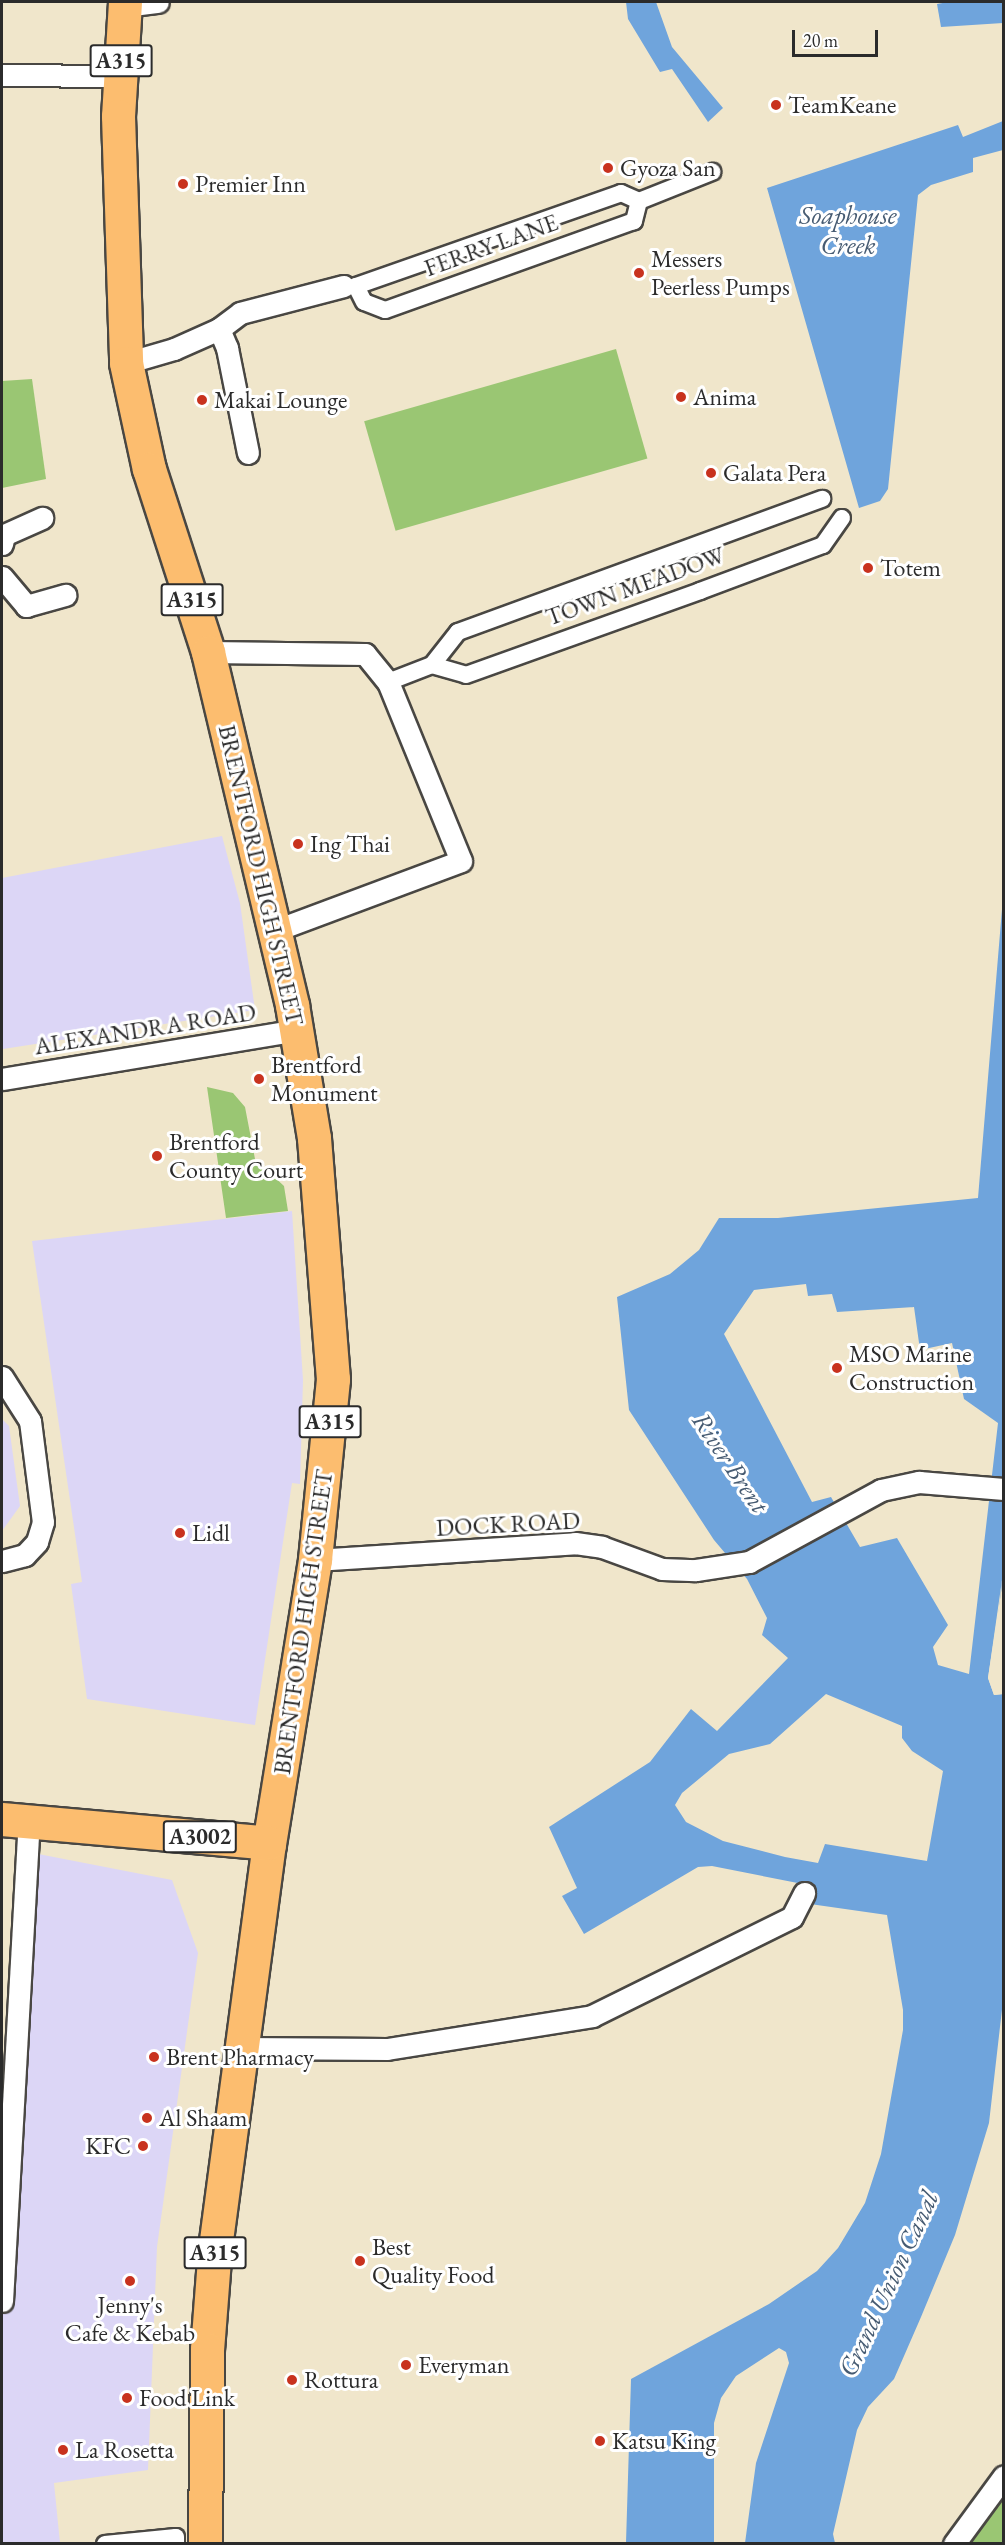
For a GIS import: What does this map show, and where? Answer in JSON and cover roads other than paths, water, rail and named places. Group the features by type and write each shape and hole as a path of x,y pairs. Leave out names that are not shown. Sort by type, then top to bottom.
{"main road":[{"name":"BRENTFORD HIGH STREET","path":"125,4 120,76 122,306 126,363 149,469 208,652 276,930 297,1030 314,1138 333,1378 315,1560 269,1843 240,2048 210,2315 204,2544"},
{"name":"A3002","path":"15,1820 269,1843"}],"street":[{"path":"125,4 158,2"},
{"path":"2,75 120,76"},
{"path":"639,201 712,172"},
{"name":"FERRY LANE","path":"126,363 168,352 219,329 240,313 350,286 621,193 639,201 634,221 385,310 364,302 350,286"},
{"path":"219,329 227,348 248,453"},
{"name":"TOWN MEADOW","path":"822,500 458,632 432,665 466,675 823,545 842,518"},
{"path":"2,544 4,535 42,518"},
{"path":"2,577 26,606 65,595"},
{"path":"208,652 365,654 388,682 461,861 276,930"},
{"path":"388,682 432,665"},
{"name":"ALEXANDRA ROAD","path":"2,1079 297,1030"},
{"path":"2,1377 22,1407 35,1438 43,1522 37,1542 26,1554 2,1561"},
{"name":"DOCK ROAD","path":"315,1560 575,1543 602,1547 662,1569 696,1570 749,1562 881,1490 919,1482 1004,1489"},
{"path":"2,2301 15,1820"},
{"path":"240,2048 387,2049 592,2016 792,1917 804,1893"},
{"path":"954,2544 1004,2476"},
{"path":"105,2544 176,2537 176,2544"}],"water":[{"path":"626,2 656,2 672,47 723,108 708,122 672,69 660,72 628,19"},
{"path":"1003,2 1003,23 941,27 937,4"},
{"name":"Soaphouse Creek","path":"1003,121 1003,150 973,158 973,172 931,185 918,195 888,489 880,501 859,508 767,188 958,125 963,137"},
{"path":"1003,897 1004,1573 988,1678 994,1695 1004,1694 1004,1992 989,2123 955,2235 921,2317 894,2379 868,2407 857,2430 833,2534 835,2543 745,2543 756,2463 789,2363 786,2352 779,2348 736,2376 721,2398 714,2423 714,2543 626,2543 631,2379 769,2304 817,2271 838,2248 865,2203 881,2154 903,2030 903,2010 887,1915 810,1904 813,1886 712,1866 698,1867 584,1934 562,1896 577,1888 549,1827 650,1762 691,1709 717,1731 788,1658 762,1635 767,1618 747,1579 714,1540 629,1410 617,1297 670,1274 699,1250 719,1218 778,1218 978,1198","holes":["806,1284 808,1296 832,1294 837,1312 914,1307 920,1350 952,1343 964,1399 998,1423 969,1674 938,1665 933,1647 948,1625 897,1538 860,1547 831,1497 812,1502 724,1334 754,1290","826,1694 902,1726 902,1738 912,1751 943,1771 927,1861 825,1844 818,1863 785,1857 723,1841 686,1822 675,1805 682,1793 729,1754 770,1744"]}],"place":[{"name":"TeamKeane","path":"776,105"},
{"name":"Gyoza San","path":"608,168"},
{"name":"Premier Inn","path":"183,184"},
{"name":"Messers Peerless Pumps","path":"639,273"},
{"name":"Anima","path":"681,397"},
{"name":"Makai Lounge","path":"202,400"},
{"name":"Galata Pera","path":"711,473"},
{"name":"Totem","path":"868,568"},
{"name":"Ing Thai","path":"298,844"},
{"name":"Brentford Monument","path":"259,1079"},
{"name":"Brentford County Court","path":"157,1156"},
{"name":"MSO Marine Construction","path":"837,1368"},
{"name":"Lidl","path":"180,1533"},
{"name":"Brent Pharmacy","path":"154,2057"},
{"name":"Al Shaam","path":"147,2118"},
{"name":"KFC","path":"143,2146"},
{"name":"Best Quality Food","path":"360,2261"},
{"name":"Jenny's Cafe & Kebab","path":"130,2281"},
{"name":"Everyman","path":"406,2365"},
{"name":"Rottura","path":"292,2380"},
{"name":"Food Link","path":"127,2398"},
{"name":"Katsu King","path":"600,2441"},
{"name":"La Rosetta","path":"63,2450"}],"water label":[{"name":"River Brent","path":"730,1463"},
{"name":"Grand Union Canal","path":"889,2284"}]}
